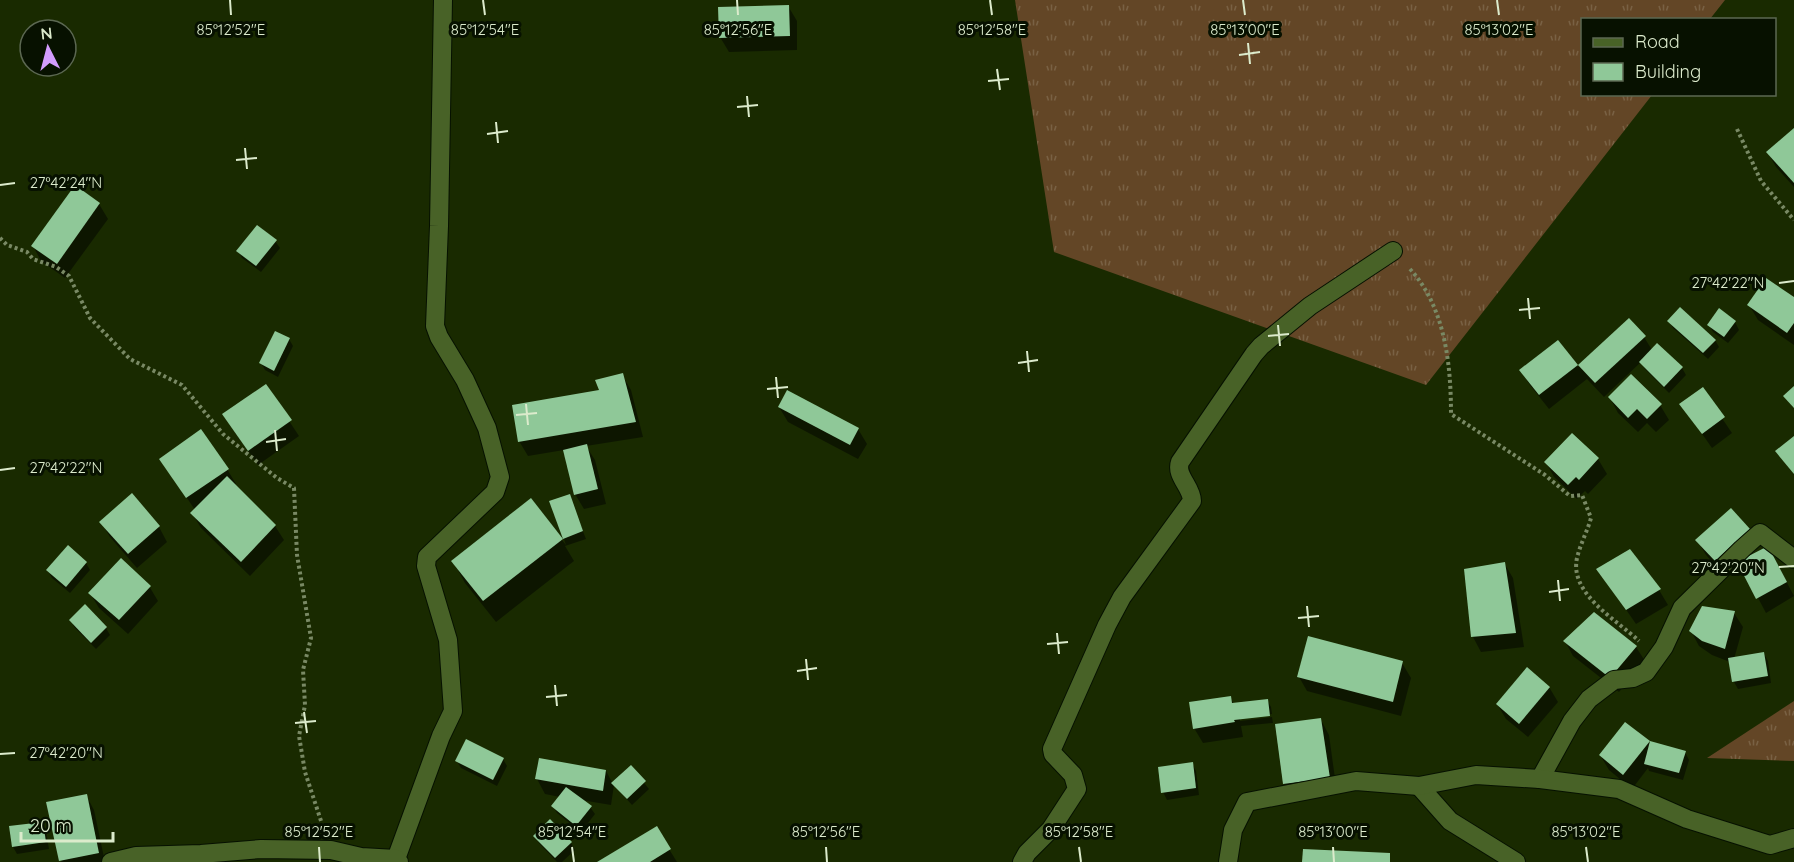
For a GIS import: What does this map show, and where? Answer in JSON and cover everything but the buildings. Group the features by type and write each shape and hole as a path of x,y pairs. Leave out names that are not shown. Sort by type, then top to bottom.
{"street":[{"path":"111,862 136,856 261,849 331,850 361,857 397,861 441,736 453,711 448,640 426,566 427,557 495,492 500,477 488,428 465,380 435,327 443,0"},
{"path":"1022,862 1027,853 1051,829 1077,789 1073,775 1053,754 1052,749 1107,625 1122,597 1192,501 1190,488 1178,467 1180,462 1261,346 1310,306 1393,251"},
{"path":"1540,779 1572,721 1589,699 1614,680 1633,678 1646,672 1664,647 1683,608 1760,533 1794,559"},
{"path":"1228,862 1233,830 1247,802 1356,781 1419,786 1476,775 1540,779 1619,789 1687,819 1770,845 1794,838"},
{"path":"1419,786 1450,821 1516,862"}],"path":[{"path":"1737,129 1761,181 1794,220"},
{"path":"0,238 8,245 27,252 33,259 56,267 69,276 90,318 130,358 182,385 223,434 277,478 294,488 297,555 311,638 303,670 305,705 299,736 305,772 331,850"},
{"path":"1393,251 1422,282 1440,321 1451,384 1451,414 1545,475 1570,496 1582,495 1591,518 1576,560 1579,584 1610,618 1656,658"}],"green space":[{"path":"1015,0 1725,0 1711,18 1581,18 1581,96 1651,96 1426,385 1054,252"},
{"path":"1794,701 1794,761 1707,758"}]}
